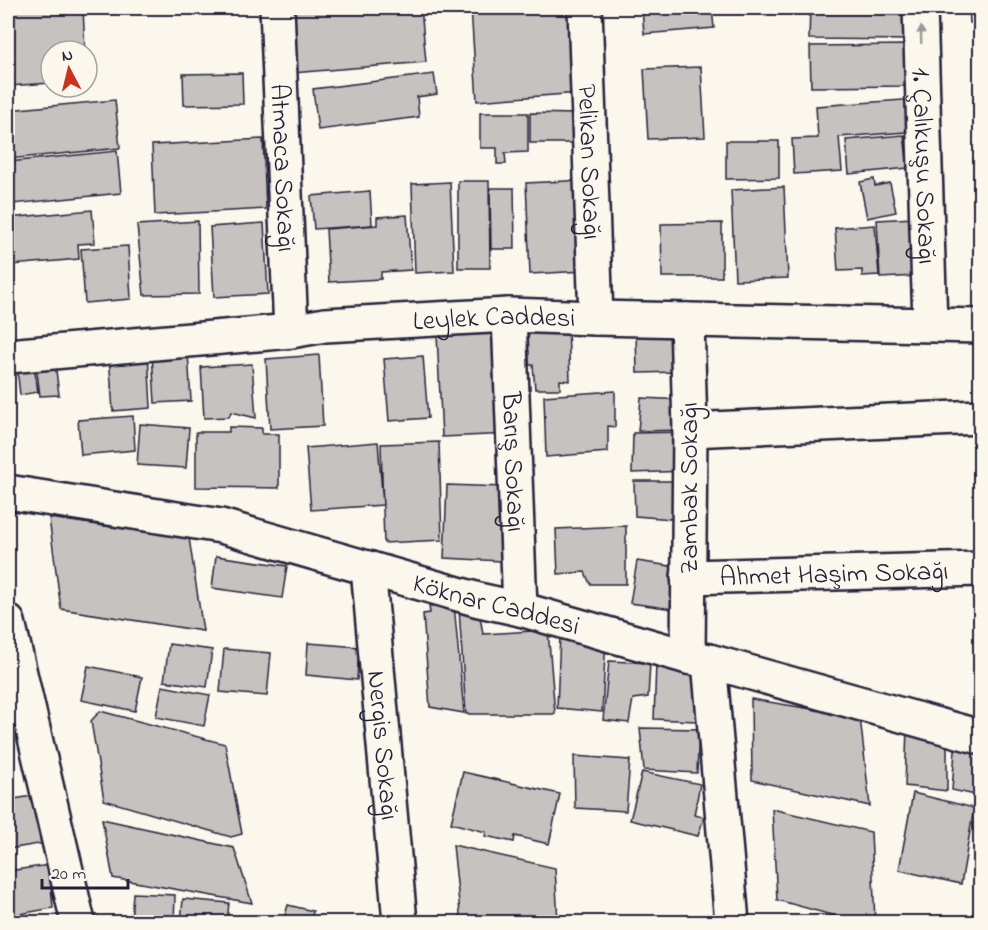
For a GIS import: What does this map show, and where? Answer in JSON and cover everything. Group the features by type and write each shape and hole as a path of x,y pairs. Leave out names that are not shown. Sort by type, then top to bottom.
{"street":[{"name":"Atmaca Sokağı","path":"277,8 291,331"},
{"name":"Pelikan Sokağı","path":"585,8 596,318"},
{"name":"1. Çalıkuşu Sokağı","path":"920,8 930,324"},
{"name":"Leylek Caddesi","path":"8,356 291,331 325,325 509,315 981,326"},
{"name":"Barış Sokağı","path":"509,315 520,609"},
{"name":"Zambak Sokağı","path":"687,320 690,430 688,578 732,922"},
{"path":"690,430 981,417"},
{"name":"Köknar Caddesi","path":"8,492 221,526 479,600 520,609 981,737"},
{"name":"Nergis Sokağı","path":"368,568 400,922"},
{"name":"Ahmet Haşim Sokağı","path":"688,578 981,569"},
{"path":"8,622 78,922"}],"building":[{"path":"8,8 83,8 84,39 39,39 39,84 8,86"},
{"path":"288,8 421,8 426,62 292,73"},
{"path":"471,8 574,8 579,93 477,101"},
{"path":"642,8 712,8 714,28 644,34"},
{"path":"810,8 914,8 914,40 809,39"},
{"path":"969,8 980,8 980,22 970,23"},
{"path":"909,45 909,86 811,87 810,46"},
{"path":"701,67 705,137 648,139 644,69"},
{"path":"242,73 243,104 184,105 183,74"},
{"path":"434,74 437,94 417,97 419,117 318,130 313,89"},
{"path":"918,99 920,131 839,137 842,171 794,174 792,139 818,138 816,106"},
{"path":"115,100 120,148 8,159 8,110"},
{"path":"480,113 528,113 528,152 505,153 506,164 497,164 497,148 480,148"},
{"path":"530,113 575,114 575,143 530,143"},
{"path":"904,135 908,168 849,174 846,140"},
{"path":"263,139 266,209 155,215 152,145"},
{"path":"726,141 779,141 779,178 726,179"},
{"path":"117,151 121,193 12,204 8,162"},
{"path":"874,179 875,186 890,183 896,212 867,218 860,182"},
{"path":"586,180 585,271 530,274 526,183"},
{"path":"458,181 489,181 490,268 458,268"},
{"path":"450,182 454,271 415,273 412,184"},
{"path":"784,187 788,278 735,280 731,190"},
{"path":"490,188 514,188 515,249 491,249"},
{"path":"370,191 372,225 314,229 311,196"},
{"path":"974,194 980,194 980,227 976,228"},
{"path":"92,210 95,243 78,244 79,259 12,265 8,218"},
{"path":"407,215 411,270 381,272 381,279 329,282 326,229 377,225 377,217"},
{"path":"914,218 917,276 880,278 877,220"},
{"path":"198,221 199,294 144,295 137,225"},
{"path":"264,223 268,294 214,297 210,227"},
{"path":"722,223 722,277 662,277 661,224"},
{"path":"875,225 879,275 862,276 862,270 838,271 835,228"},
{"path":"976,233 980,233 980,278 978,278"},
{"path":"128,246 131,299 85,303 81,249"},
{"path":"568,327 570,381 560,380 560,389 535,389 533,365 529,365 528,328"},
{"path":"506,331 511,434 442,437 437,335"},
{"path":"678,331 679,372 637,373 636,332"},
{"path":"188,352 191,401 155,403 152,354"},
{"path":"148,353 151,408 113,411 109,355"},
{"path":"319,355 323,426 270,429 266,359"},
{"path":"423,356 428,418 389,421 384,359"},
{"path":"55,362 59,395 40,396 36,364"},
{"path":"252,364 256,418 231,412 229,417 204,418 201,367"},
{"path":"34,366 38,392 20,395 17,368"},
{"path":"615,391 615,427 608,426 608,452 546,457 544,396"},
{"path":"641,398 686,400 687,430 638,431"},
{"path":"133,416 135,450 81,455 78,420"},
{"path":"140,424 189,428 186,468 137,465"},
{"path":"229,427 262,428 262,434 279,434 279,488 196,487 196,432 229,432"},
{"path":"687,432 687,471 632,473 633,433"},
{"path":"378,442 383,505 311,510 306,448"},
{"path":"439,442 442,540 384,543 381,444"},
{"path":"634,481 685,481 685,520 635,516"},
{"path":"447,485 504,487 501,561 444,558"},
{"path":"49,518 189,538 203,631 61,609"},
{"path":"626,526 626,584 590,584 585,572 558,574 556,529"},
{"path":"216,556 287,566 282,598 212,588"},
{"path":"637,561 683,568 680,610 630,603"},
{"path":"454,604 464,713 430,707 423,614 430,613 429,606"},
{"path":"459,609 479,611 483,634 548,630 555,714 466,714"},
{"path":"560,634 606,638 602,712 557,708"},
{"path":"308,643 359,647 357,680 306,675"},
{"path":"169,644 212,650 207,687 164,681"},
{"path":"224,649 271,653 267,696 220,692"},
{"path":"609,661 650,663 648,697 633,699 629,723 603,720"},
{"path":"656,664 695,666 696,721 654,719"},
{"path":"88,666 142,677 135,711 81,700"},
{"path":"162,686 210,695 204,726 156,717"},
{"path":"751,699 860,717 870,806 752,780"},
{"path":"100,711 225,744 242,834 231,837 104,800 91,721"},
{"path":"907,727 947,736 947,791 905,786"},
{"path":"640,728 699,729 697,773 644,770"},
{"path":"956,737 980,743 980,796 952,790"},
{"path":"574,756 630,760 626,811 575,808"},
{"path":"463,772 560,794 549,844 515,836 514,842 485,836 486,832 451,823"},
{"path":"642,772 700,784 694,815 704,817 698,836 630,820"},
{"path":"913,793 974,808 961,884 899,870"},
{"path":"44,794 51,842 8,849 8,800"},
{"path":"772,809 871,832 875,922 857,922 777,900"},
{"path":"102,819 234,848 252,903 113,878"},
{"path":"980,821 980,849 975,848"},
{"path":"453,845 555,868 558,922 461,922"},
{"path":"49,865 53,908 8,916 8,871"},
{"path":"133,893 175,895 174,922 131,922"},
{"path":"183,899 229,903 227,922 181,922"},
{"path":"288,905 313,911 312,916 335,922 283,922"}]}
